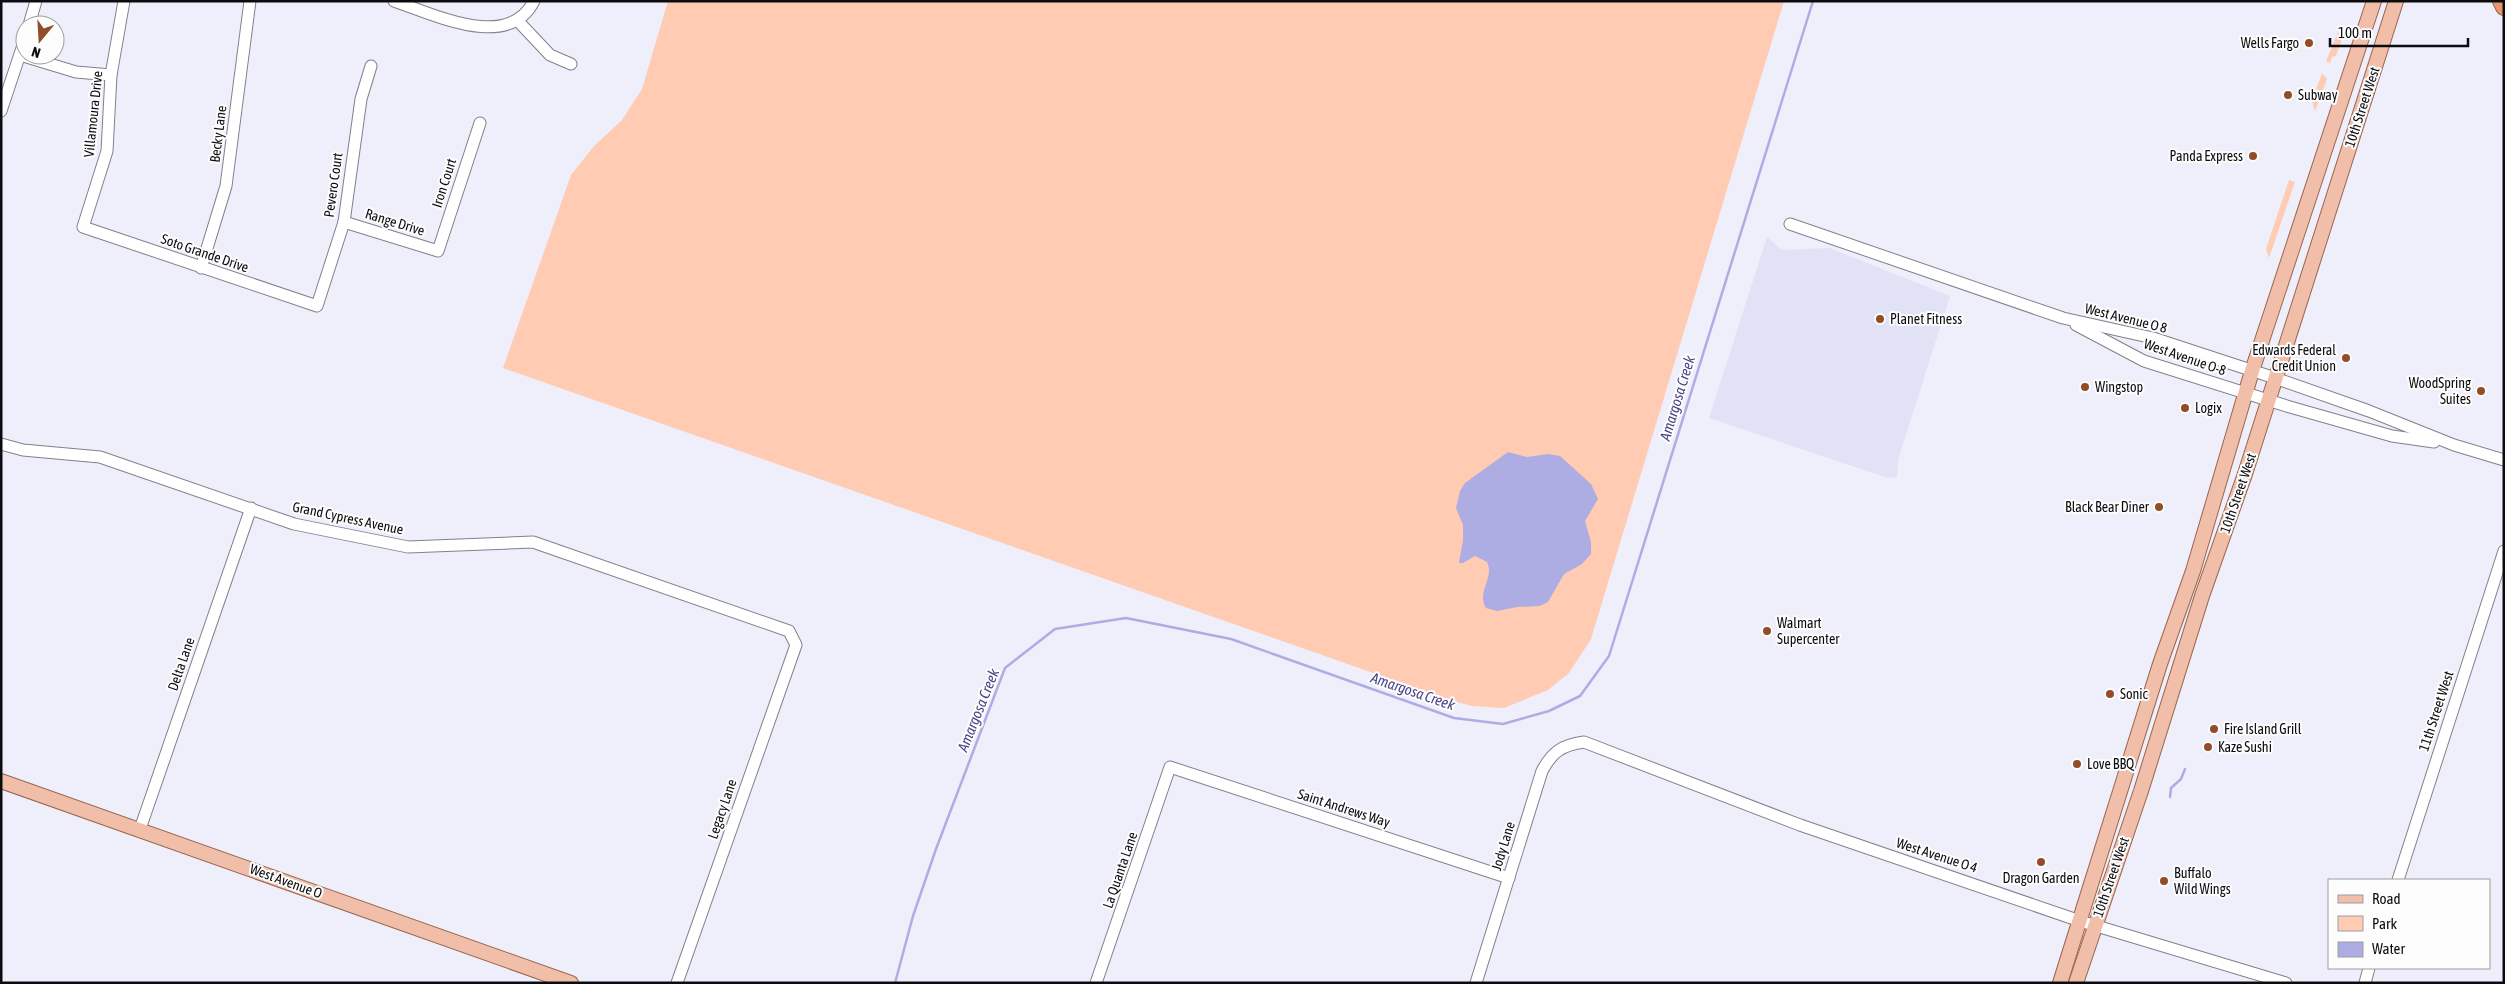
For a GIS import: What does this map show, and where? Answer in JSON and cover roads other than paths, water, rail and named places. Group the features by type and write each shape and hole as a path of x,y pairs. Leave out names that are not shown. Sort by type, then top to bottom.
{"highway":[{"path":"2500,1 2504,7"}],"main road":[{"name":"10th Street West","path":"2060,983 2165,656 2252,371 2374,1"},
{"name":"10th Street West","path":"2076,983 2268,401 2396,1"},
{"path":"2329,140 2346,155"},
{"path":"2324,155 2346,155"},
{"path":"2150,761 2145,748 2170,666 2165,656"},
{"name":"West Avenue O","path":"1,782 140,829 571,983"}],"street":[{"path":"32,15 36,1"},
{"name":"Villamoura Drive","path":"83,227 107,151 111,75 124,1"},
{"name":"Becky Lane","path":"201,268 226,186 250,1"},
{"path":"394,1 466,24 490,28 507,26 518,20 530,9 534,1"},
{"path":"518,20 550,55 571,64"},
{"path":"1,111 17,65"},
{"path":"53,65 76,72 111,75"},
{"name":"Pevero Court","path":"317,306 344,222 361,100 371,66"},
{"name":"Iron Court","path":"438,252 480,123"},
{"name":"Range Drive","path":"344,222 438,252"},
{"name":"West Avenue O 8","path":"1790,224 2063,318 2153,338 2275,378 2369,411 2454,445 2504,460"},
{"name":"Soto Grande Drive","path":"83,227 317,306"},
{"name":"West Avenue O-8","path":"2063,318 2144,361 2246,393"},
{"name":"West Avenue O 8","path":"2246,393 2392,436 2454,445"},
{"name":"Grand Cypress Avenue","path":"1,444 23,450 100,457 294,524 408,547 534,542 756,618 789,631 796,645"},
{"name":"Delta Lane","path":"140,829 251,508"},
{"name":"11th Street West","path":"2398,879 2504,551"},
{"name":"Legacy Lane","path":"677,983 796,645"},
{"name":"West Avenue O 4","path":"1584,742 1800,825 2080,921 2286,983"},
{"name":"Jody Lane","path":"1476,983 1542,771 1549,758 1560,748 1584,742"},
{"name":"Saint Andrews Way","path":"1170,767 1509,878"},
{"name":"La Quanta Lane","path":"1096,983 1170,767"},
{"path":"2364,983 2369,969"}],"water":[{"path":"1508,452 1527,457 1548,454 1560,456 1591,484 1598,499 1585,521 1591,542 1591,554 1582,564 1564,574 1548,602 1540,606 1517,607 1497,611 1486,608 1484,602 1483,596 1489,574 1487,562 1475,556 1463,563 1459,563 1463,540 1463,525 1456,508 1460,491 1465,483"}],"waterway":[{"name":"Amargosa Creek","path":"895,983 913,916 936,849 1005,668 1055,629 1126,618 1231,639 1454,718 1503,724 1549,711 1580,696 1609,656 1813,1"},
{"path":"2170,797 2171,788 2181,779 2185,769"}],"place":[{"name":"Wells Fargo","path":"2309,43"},
{"name":"Subway","path":"2288,95"},
{"name":"Panda Express","path":"2253,156"},
{"name":"Planet Fitness","path":"1880,319"},
{"name":"Edwards Federal Credit Union","path":"2346,358"},
{"name":"Wingstop","path":"2085,387"},
{"name":"WoodSpring Suites","path":"2481,391"},
{"name":"Logix","path":"2185,408"},
{"name":"Black Bear Diner","path":"2159,507"},
{"name":"Walmart Supercenter","path":"1767,631"},
{"name":"Sonic","path":"2110,694"},
{"name":"Fire Island Grill","path":"2214,729"},
{"name":"Kaze Sushi","path":"2208,747"},
{"name":"Love BBQ","path":"2077,764"},
{"name":"Dragon Garden","path":"2041,862"},
{"name":"Buffalo Wild Wings","path":"2164,881"}]}
